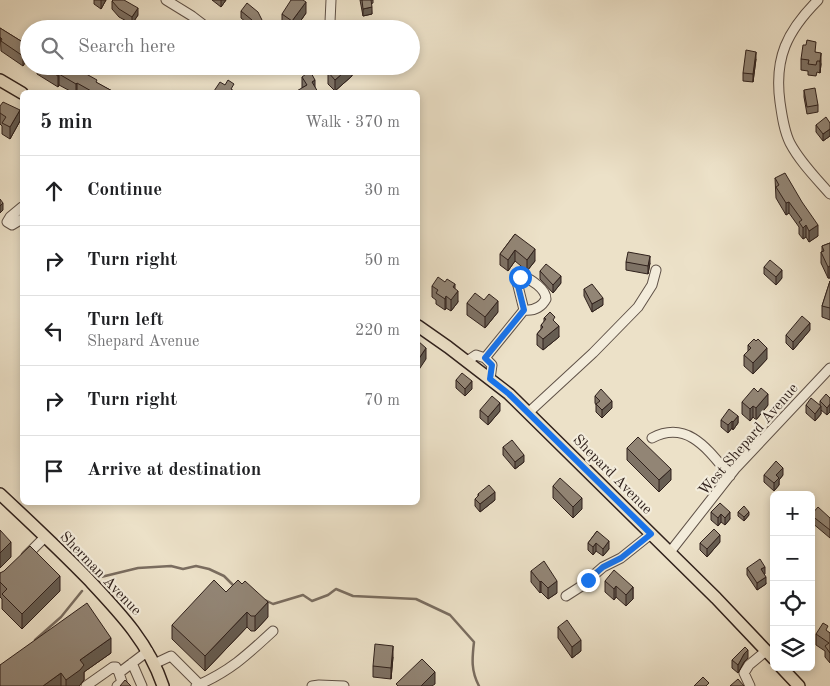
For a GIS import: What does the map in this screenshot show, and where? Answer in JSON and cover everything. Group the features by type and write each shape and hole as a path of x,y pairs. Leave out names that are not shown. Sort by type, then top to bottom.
{"main road":[{"path":"0,80 20,92"},
{"name":"Shepard Avenue","path":"420,327 509,394 670,552 770,655"},
{"name":"Sherman Avenue","path":"1,497 45,536 132,626 148,651 162,686"},
{"path":"786,671 799,686"}],"street":[{"path":"166,0 197,20"},
{"path":"330,20 331,0"},
{"path":"818,0 806,12 788,39 778,67 779,93 782,118 790,143 805,165 830,194"},
{"path":"20,208 7,222 12,226 20,220"},
{"path":"528,413 593,353 638,307 652,285 656,270"},
{"path":"485,358 524,310"},
{"path":"467,361 476,355 485,358 492,365 490,379"},
{"name":"West Shepard Avenue","path":"670,552 730,476 830,368"},
{"path":"652,438 676,431 688,436 705,449 730,476"},
{"path":"566,596 580,587 603,567 621,558 651,534"},
{"path":"18,563 45,536"},
{"path":"154,664 171,656 198,685 217,677 241,661 273,631"},
{"path":"120,673 148,651"},
{"path":"750,686 744,673 749,665 770,655"},
{"path":"132,663 142,686"},
{"path":"86,686 113,667 116,667 120,673 122,682 118,686"},
{"path":"312,686 319,684 344,686"}],"building":[{"path":"113,0 124,0 138,8 132,17 119,9"},
{"path":"291,0 303,0 306,2 293,20 282,14"},
{"path":"362,0 371,0 372,7 363,9"},
{"path":"247,3 258,12 262,20 252,20 241,11"},
{"path":"0,28 20,40 20,54 1,41"},
{"path":"807,40 816,42 815,52 821,53 820,61 817,61 816,65 808,64 809,60 801,59 803,45 806,45"},
{"path":"746,50 756,52 753,74 743,73"},
{"path":"61,75 88,75 110,90 89,90"},
{"path":"312,75 315,80 312,82 317,90 298,90 307,85 302,77"},
{"path":"331,75 341,75 335,80"},
{"path":"228,80 234,84 231,89 232,90 215,90 220,82 225,85"},
{"path":"815,88 818,105 807,107 804,90"},
{"path":"3,102 20,110 10,127 2,123 6,117 0,113 0,106"},
{"path":"826,117 830,123 830,129 823,134 816,125"},
{"path":"785,173 818,225 809,231 806,225 803,228 799,222 802,220 789,202 786,203 776,187 779,185 775,178"},
{"path":"515,234 535,249 527,260 515,250 508,260 500,254"},
{"path":"830,243 830,266 828,267 821,252 824,251 822,246"},
{"path":"628,252 650,256 648,266 626,262"},
{"path":"770,260 782,270 776,277 764,267"},
{"path":"546,264 561,276 553,285 540,271"},
{"path":"438,277 445,282 447,279 455,284 453,287 458,291 451,300 446,296 445,299 436,293 438,290 432,286"},
{"path":"830,281 830,308 822,306"},
{"path":"592,284 603,298 592,304 584,289"},
{"path":"475,293 484,300 489,294 498,301 485,317 467,303"},
{"path":"550,312 555,317 553,320 559,326 543,339 537,334 543,327 541,325 546,319 544,318"},
{"path":"802,316 810,323 793,342 786,335"},
{"path":"754,339 756,341 758,339 767,348 753,363 744,355 751,348 748,345"},
{"path":"420,343 426,348 420,357"},
{"path":"462,373 472,381 465,389 456,380"},
{"path":"754,388 758,392 761,388 768,394 756,408 753,406 750,409 742,402"},
{"path":"601,389 612,401 602,410 596,404 600,401 595,396"},
{"path":"826,394 830,398 830,404 827,408 820,401"},
{"path":"492,396 500,403 488,417 480,410"},
{"path":"811,398 821,406 815,414 806,405"},
{"path":"729,409 738,416 728,425 721,420"},
{"path":"638,437 671,469 659,480 627,448"},
{"path":"512,440 524,455 515,462 503,447"},
{"path":"776,461 783,468 776,475 779,478 774,483 764,475"},
{"path":"560,478 582,498 573,507 553,486"},
{"path":"489,485 495,492 480,504 475,499"},
{"path":"720,503 730,512 725,518 721,514 718,518 711,512"},
{"path":"744,506 749,512 744,517 738,512"},
{"path":"818,507 830,518 830,530 815,518 815,510"},
{"path":"714,529 720,535 707,549 700,543"},
{"path":"0,530 11,542 0,553"},
{"path":"597,531 609,541 603,549 596,543 593,547 588,543"},
{"path":"30,546 60,576 22,614 2,594 7,589 0,582 0,573"},
{"path":"760,559 765,567 761,569 766,577 757,583 747,568"},
{"path":"544,561 557,581 548,588 531,571"},
{"path":"614,570 633,587 626,595 616,586 614,589 605,581"},
{"path":"214,580 226,592 238,580 242,584 245,581 268,602 255,616 251,616 247,612 205,656 172,625"},
{"path":"87,603 111,638 80,660 84,665 80,670 66,680 61,673 43,686 0,686 0,665"},
{"path":"567,620 581,640 572,647 558,627"},
{"path":"823,623 828,626 826,630 830,633 830,653 825,646 829,643 816,634"},
{"path":"375,644 393,646 391,668 373,666"},
{"path":"745,647 748,650 738,665 732,660"},
{"path":"422,659 435,672 421,686 398,686 396,684"},
{"path":"703,677 709,683 706,686 694,686"},
{"path":"738,679 744,686 730,686"},
{"path":"125,680 131,686 120,686"}],"waterway":[{"path":"101,577 138,568 171,566 183,569 196,566 209,569 224,576 235,587"},
{"path":"265,600 273,604 303,595 312,601 328,595 336,589 353,596 416,599 450,615 474,642 473,665 479,686"},
{"path":"35,640 61,617 82,591"}],"route":[{"path":"520,277 517,282 524,310 485,358 492,365 490,379 509,394 651,534 621,558 603,567 588,580"}]}
